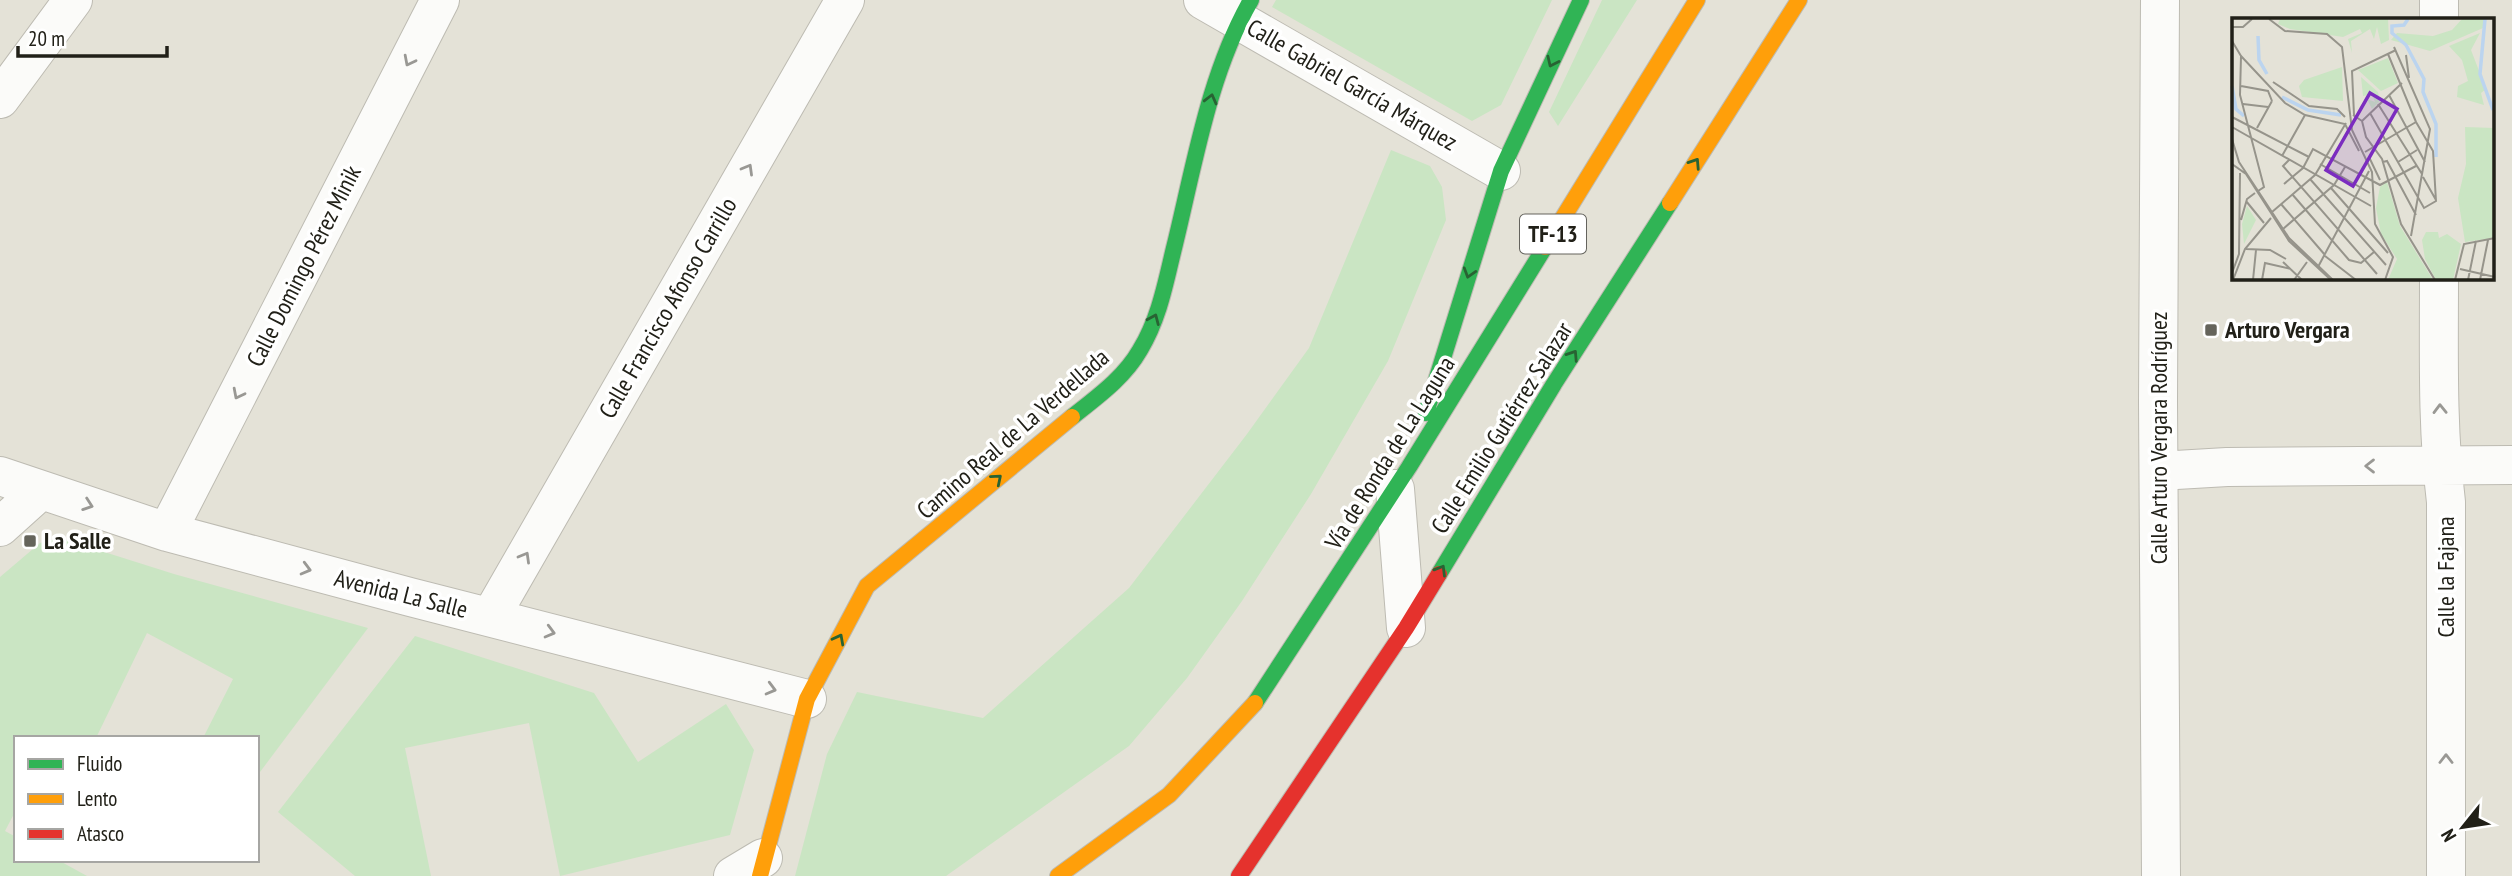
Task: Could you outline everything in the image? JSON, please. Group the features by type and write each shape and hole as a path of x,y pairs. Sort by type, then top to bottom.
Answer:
{"street":[{"path":"0,99 73,0"},
{"name":"Calle Domingo Pérez Minik","path":"167,532 440,0"},
{"name":"Calle Francisco Afonso Carrillo","path":"491,616 845,0"},
{"name":"Calle Gabriel García Márquez","path":"1203,0 1245,10 1501,171"},
{"path":"1406,628 1402,478 1501,171 1581,0"},
{"name":"Vía de Ronda de La Laguna","path":"1058,876 1169,795 1256,702 1402,478 1697,0"},
{"name":"Calle Emilio Gutiérrez Salazar","path":"1239,876 1406,628 1554,384 1799,0"},
{"name":"Calle Arturo Vergara Rodríguez","path":"2160,0 2161,876"},
{"path":"2439,0 2439,18"},
{"name":"Camino Real de La Verdellada","path":"752,870 807,699 867,586 1117,380 1140,351 1158,314 1214,87 1245,10"},
{"name":"Calle la Fajana","path":"2439,280 2441,466 2446,502 2446,876"},
{"path":"2159,471 2227,467 2512,465"},
{"name":"Avenida La Salle","path":"0,476 167,532 807,699"},
{"path":"0,527 41,489"}],"green space":[{"path":"1276,0 1552,0 1501,105 1472,121 1272,7"},
{"path":"1602,0 1637,0 1558,126 1549,112"},
{"path":"1391,150 1430,166 1442,187 1446,220 1388,361 1311,494 1242,601 1187,678 1129,746 946,876 795,876 827,754 857,692 983,718 1129,588 1309,348"},
{"path":"60,538 174,574 368,628 259,773 259,736 204,736 233,679 147,633 97,736 14,736 14,814 5,831 14,836 14,862 62,862 87,876 0,876 0,577 40,543"},
{"path":"415,636 594,693 638,762 726,704 754,750 730,835 560,876 529,723 405,748 431,876 355,876 278,812"}],"traffic: fast":[{"path":"1072,417 1109,386 1134,360 1153,325 1214,88 1236,28 1251,0"},
{"path":"1426,413 1501,171 1581,0"},
{"path":"1439,574 1554,384 1670,203"},
{"path":"1255,703 1409,467 1545,247"}],"traffic: slow":[{"path":"1545,247 1697,0"},
{"path":"1670,203 1799,0"},
{"path":"760,876 807,699 867,586 1072,417"},
{"path":"1058,876 1169,795 1255,703"}],"traffic: jam":[{"path":"1239,876 1406,628 1439,574"}],"place":[{"name":"Arturo Vergara","path":"2211,330"},
{"name":"La Salle","path":"30,541"}]}
